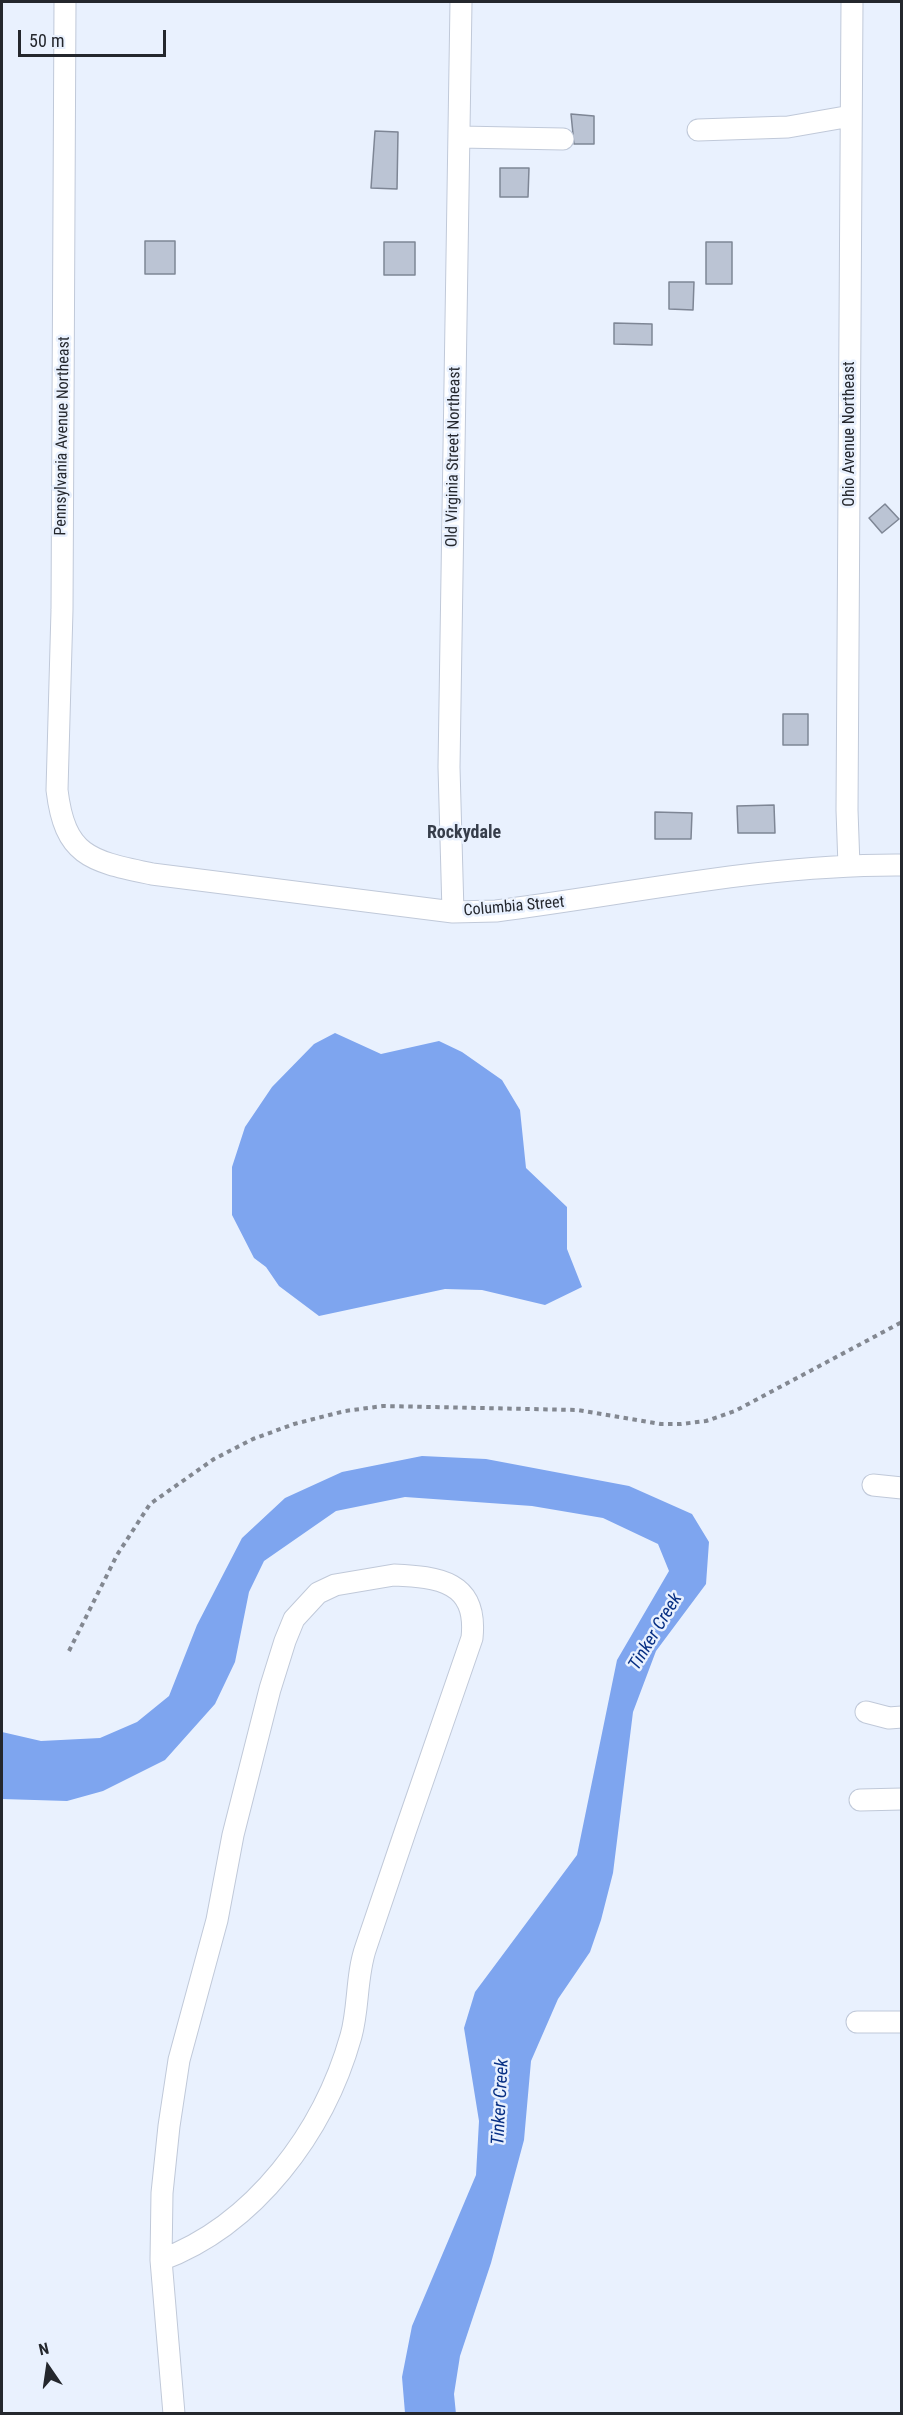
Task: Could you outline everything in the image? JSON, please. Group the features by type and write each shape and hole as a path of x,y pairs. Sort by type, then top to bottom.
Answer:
{"street":[{"name":"Pennsylvania Avenue Northeast","path":"65,2 62,610 57,790 60,816 66,833 75,845 93,857"},
{"name":"Old Virginia Street Northeast","path":"453,912 449,767 461,2"},
{"name":"Ohio Avenue Northeast","path":"849,866 847,798 852,2"},
{"path":"698,130 788,127 851,116"},
{"path":"460,137 563,139"},
{"name":"Columbia Street","path":"93,857 116,867 152,874 453,912 496,912 674,885 849,866 902,865"},
{"path":"873,1485 902,1488"},
{"path":"161,2260 187,2250 214,2235 238,2216 281,2169 309,2132 343,2064 352,2033 364,1953 472,1638 474,1623 470,1608 463,1595 441,1579 394,1575 335,1585 318,1593 294,1619 270,1689 233,1835 217,1920 179,2060 168,2126 162,2193 161,2260 174,2414"},
{"path":"866,1712 889,1718 902,1717"},
{"path":"860,1800 902,1799"},
{"path":"856,2022 887,2024 902,2022"}],"path":[{"path":"69,1651 117,1555 150,1504 214,1459 253,1439 294,1424 345,1411 383,1406 578,1410 661,1424 706,1421 735,1411 902,1322"}],"water":[{"path":"335,1033 381,1054 439,1041 462,1052 502,1080 520,1110 526,1168 567,1207 567,1249 582,1287 545,1305 482,1290 445,1289 319,1316 279,1286 266,1267 254,1258 232,1215 232,1167 245,1127 272,1087 314,1044"},
{"name":"Tinker Creek","path":"422,1456 486,1459 629,1486 692,1514 709,1542 706,1584 656,1651 633,1712 613,1873 601,1920 590,1952 558,1999 531,2061 524,2140 491,2263 460,2356 454,2394 456,2414 405,2413 402,2377 412,2326 476,2175 479,2121 464,2028 475,1992 577,1855 617,1660 669,1571 658,1544 603,1518 532,1506 405,1497 336,1511 264,1561 249,1592 235,1662 215,1704 165,1760 103,1791 67,1801 2,1799 2,1732 41,1741 100,1738 137,1722 169,1696 197,1625 242,1538 285,1498 342,1472"}],"building":[{"path":"571,114 594,116 594,144 574,144"},
{"path":"375,131 398,132 397,189 371,188"},
{"path":"500,168 529,168 528,197 500,197"},
{"path":"145,241 175,241 175,274 145,274"},
{"path":"384,242 415,242 415,275 384,275"},
{"path":"706,242 732,242 732,284 706,284"},
{"path":"669,282 694,282 693,310 669,309"},
{"path":"614,323 652,324 652,345 614,344"},
{"path":"885,504 899,519 882,533 869,518"},
{"path":"783,714 808,714 808,745 783,745"},
{"path":"774,805 775,833 738,833 737,806"},
{"path":"655,812 692,813 691,839 655,839"}],"district":[{"name":"Rockydale","path":"464,833"}]}
